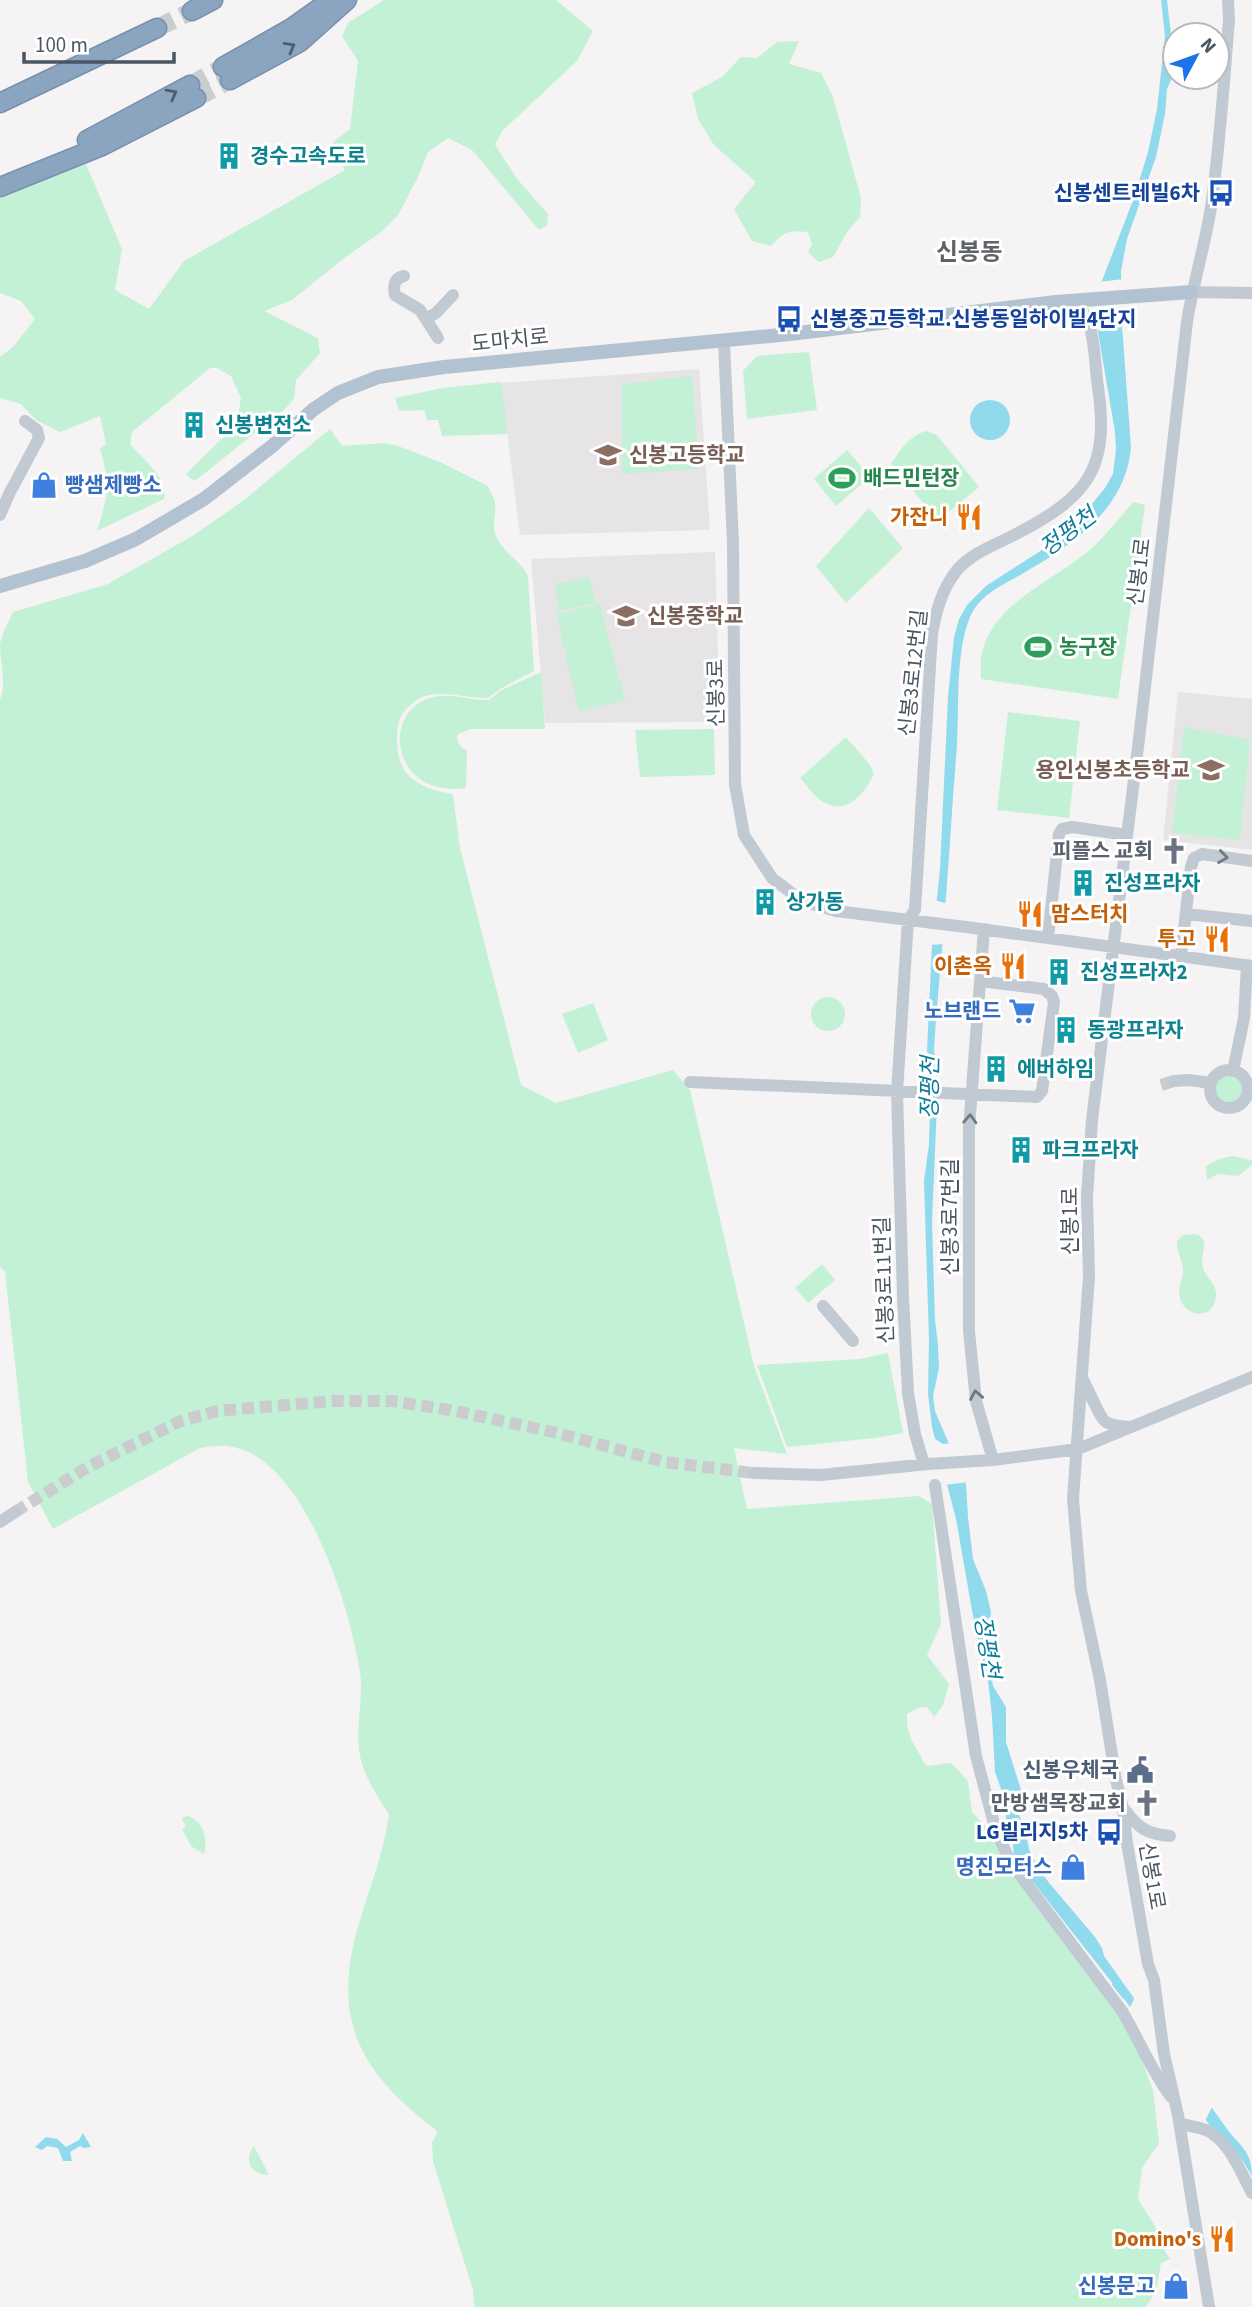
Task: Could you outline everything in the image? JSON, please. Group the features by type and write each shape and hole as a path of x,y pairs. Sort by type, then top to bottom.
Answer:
{"highway":[{"path":"190,4 213,0"},
{"path":"331,0 227,74 300,42 347,0"},
{"path":"0,92 155,23 0,103"},
{"path":"2,186 102,146 193,91"}],"main road":[{"name":"도마치로","path":"0,586 85,561 136,539 204,499 271,447 314,409 338,393 369,380 402,372 444,367 724,341 1079,300 1191,292"}],"street":[{"name":"신봉1로","path":"1209,2307 1177,2114 1164,2054 1154,1980 1139,1913 1100,1680 1081,1591 1073,1499 1089,1276 1087,1198 1092,1120 1191,292 1202,258 1214,181 1225,76 1228,0"},
{"path":"404,275 396,280 396,295 420,310 438,338"},
{"path":"1191,292 1252,293"},
{"path":"427,318 436,313 453,295"},
{"name":"신봉3로12번길","path":"914,921 932,634 940,599 957,571 980,550 1046,517 1087,483 1102,436 1102,412 1089,325 1079,300"},
{"name":"신봉3로","path":"724,341 733,544 735,784 744,835 760,864 772,878 802,901 836,911 984,929"},
{"path":"0,515 39,438 37,430 25,421"},
{"path":"1048,938 1059,834 1062,829 1072,827 1127,835"},
{"path":"1181,956 1194,858 1202,854 1252,861"},
{"path":"1186,914 1252,921"},
{"name":"신봉3로11번길","path":"914,921 904,1092 906,1374 915,1434 927,1464"},
{"path":"984,929 1249,966 1244,1018 1233,1071"},
{"name":"신봉3로7번길","path":"984,929 965,1093 969,1129 970,1344 976,1401 993,1460"},
{"path":"690,1082 1037,1097 1042,1091 1054,1002 1052,996 1044,989 980,981"},
{"path":"1233,1071 1244,1078 1247,1084 1246,1096 1238,1106 1231,1108 1219,1105 1212,1097 1211,1083 1221,1072 1233,1071"},
{"path":"1174,1081 1211,1083"},
{"path":"823,1306 853,1341"},
{"path":"753,1473 821,1475 993,1460 1078,1449 1252,1377"},
{"path":"1083,1379 1100,1416 1106,1422 1133,1427"},
{"path":"935,1485 976,1756 996,1830 1011,1863 1122,2011 1177,2114 1217,2137 1231,2155 1252,2193"},
{"path":"0,1522 15,1512"},
{"path":"1123,1808 1137,1826 1149,1833 1170,1836"}],"shaded area":[{"name":"신봉고등학교","path":"699,369 710,530 520,535 501,383"},
{"name":"신봉중학교","path":"715,552 720,722 545,723 531,559"},
{"name":"용인신봉초등학교","path":"1178,692 1252,699 1252,850 1163,840"}],"green space":[{"path":"384,0 556,0 593,31 577,61 502,131 495,145 518,180 548,214 547,225 539,230 472,150 448,138 428,152 398,215 380,233 292,300 264,311 318,338 320,353 296,380 294,398 286,408 200,477 191,479 186,474 237,424 241,398 231,376 217,368 210,368 132,432 130,444 158,476 162,483 164,499 97,531 107,490 100,449 106,444 100,416 60,432 36,420 21,404 0,398 0,357 14,346 35,319 21,301 0,293 0,198 86,164 122,249 115,290 149,309 184,261 345,170 332,143 350,129 358,61 342,36 348,23"},
{"path":"799,41 789,64 821,73 833,97 861,198 860,217 847,232 833,257 819,262 808,252 812,244 808,232 787,233 771,246 752,241 734,209 756,182 714,145 698,119 692,93 722,77 741,57 757,58 777,42"},
{"path":"809,352 817,410 747,419 743,371 757,356"},
{"path":"692,376 699,469 622,474 622,384"},
{"path":"501,382 508,434 442,436 438,420 427,420 424,410 399,411 395,398 442,388"},
{"path":"330,429 342,446 384,443 398,446 440,462 488,486 495,502 496,536 528,576 534,671 488,698 435,694 418,699 400,718 398,753 405,771 415,781 434,790 453,794 460,848 521,1085 556,1103 673,1070 690,1090 754,1366 787,1454 734,1448 747,1509 919,1496 932,1504 941,1624 927,1655 949,1684 943,1705 934,1717 927,1707 918,1708 907,1714 907,1726 926,1766 951,1763 968,1781 972,1812 992,1833 1125,2024 1143,2063 1153,2090 1159,2143 1142,2168 1138,2199 1158,2231 1160,2244 1170,2259 1161,2263 1156,2291 1146,2307 474,2307 473,2290 433,2161 432,2143 437,2133 388,2087 371,2065 359,2042 351,2017 348,1990 351,1960 358,1927 380,1857 389,1814 368,1779 360,1756 358,1735 361,1683 358,1663 342,1597 317,1534 282,1479 261,1459 232,1447 200,1448 53,1529 28,1482 5,1272 0,1267 1,640 13,612 108,584 194,535 244,500"},
{"path":"926,431 937,435 979,487 938,521 891,464 910,440"},
{"name":"배드민턴장","path":"847,450 870,477 836,506 814,479"},
{"path":"1133,502 1145,505 1118,699 981,679 982,652 988,636 1009,608 1089,551"},
{"path":"869,508 903,548 846,603 816,566"},
{"path":"589,577 596,603 559,611 555,584"},
{"path":"600,604 625,700 579,711 556,614"},
{"path":"541,672 545,729 471,729 458,734 459,744 467,750 466,788 441,788 422,780 408,767 401,751 400,734 405,718 417,705 441,696 489,700 500,691"},
{"path":"1008,712 1080,721 1069,818 997,810"},
{"path":"1184,727 1250,740 1240,840 1172,833"},
{"path":"714,729 715,775 640,777 635,730"},
{"path":"846,737 870,765 874,774 854,801 847,805 832,806 817,797 800,778"},
{"path":"828,997 840,1002 845,1014 840,1026 828,1031 816,1026 811,1014 816,1002"},
{"path":"593,1003 608,1040 578,1053 562,1014"},
{"path":"1229,1071 1241,1077 1247,1089 1241,1101 1229,1107 1217,1101 1211,1089 1217,1077"},
{"path":"1232,1156 1252,1160 1252,1165 1238,1176 1218,1174 1207,1180 1206,1166"},
{"path":"1183,1235 1199,1235 1204,1241 1203,1268 1216,1292 1211,1309 1200,1314 1188,1310 1179,1295 1183,1269 1177,1241"},
{"path":"822,1264 835,1280 808,1303 795,1288"},
{"path":"888,1353 903,1433 787,1447 757,1365 860,1359"},
{"path":"187,1816 201,1826 205,1843 204,1854 191,1846 182,1829 186,1827 182,1818"},
{"path":"254,2146 269,2175 253,2170 249,2156"}],"water":[{"name":"정평천","path":"1161,0 1167,0 1169,21 1163,21"},
{"name":"정평천","path":"1161,72 1161,91 1167,91 1165,114 1156,157 1127,239 1121,271 1131,447 1127,469 1109,506 1080,536 981,601 970,617 962,649 934,1049 938,1081 932,1221 939,1368 933,1396 935,1411 966,1484 973,1559 991,1612 988,1651 993,1686 1006,1707 1006,1742 1021,1790 1018,1812 1029,1849 1038,1868 1095,1937 1104,1956 1227,2129 1245,2150 1252,2176 1243,2161 1216,2135 1121,1994 1014,1858 1013,1843 1006,1828 1006,1803 995,1772 988,1681 975,1627 956,1519 932,1427 928,1394 924,1181 929,1144 931,1072 927,1050 954,637 959,619 967,605 986,586 1073,527 1113,474 1115,432 1098,332 1098,291 1134,198 1157,109"},
{"path":"990,400 998,401 1004,406 1009,412 1009,428 1004,434 998,439 990,440 982,439 976,434 971,428 970,420 971,412 976,406 982,401"},
{"path":"83,2133 91,2147 80,2146 70,2152 72,2161 63,2161 58,2148 47,2146 42,2150 35,2147 46,2137 57,2139 66,2147 79,2140"}],"pier":[{"path":"1124,279 1125,317 1094,320 1094,291 1098,282"},
{"path":"934,900 949,904 946,944 929,945"},
{"path":"927,1073 941,1076 940,1107 927,1108"},
{"path":"932,1437 943,1444 954,1443 969,1482 944,1485"},
{"path":"1136,1995 1214,2103 1204,2123 1128,2011"}],"waterway":[{"name":"정평천","path":"1113,1984 1124,1998"}],"tunnel":[{"path":"157,28 192,11"},
{"path":"190,85 223,67"},
{"path":"196,98 230,80"},
{"path":"1161,1085 1174,1081"},
{"path":"15,1512 88,1467 178,1422 217,1411 333,1401 392,1401 450,1410 553,1432 665,1462 753,1473"}],"place":[{"name":"경수고속도로","path":"229,156"},
{"name":"신봉센트레빌6차","path":"1221,193"},
{"name":"신봉중고등학교.신봉동일하이빌4단지","path":"789,319"},
{"name":"신봉변전소","path":"194,425"},
{"name":"신봉고등학교","path":"608,455"},
{"name":"배드민턴장","path":"842,478"},
{"name":"빵샘제빵소","path":"44,485"},
{"name":"가잔니","path":"969,517"},
{"name":"신봉중학교","path":"626,616"},
{"name":"농구장","path":"1038,647"},
{"name":"용인신봉초등학교","path":"1211,770"},
{"name":"피플스 교회","path":"1174,851"},
{"name":"진성프라자","path":"1083,883"},
{"name":"상가동","path":"765,902"},
{"name":"맘스터치","path":"1030,914"},
{"name":"투고","path":"1217,939"},
{"name":"이촌옥","path":"1013,966"},
{"name":"진성프라자2","path":"1059,972"},
{"name":"노브랜드","path":"1022,1011"},
{"name":"동광프라자","path":"1066,1030"},
{"name":"에버하임","path":"996,1069"},
{"name":"파크프라자","path":"1021,1150"},
{"name":"신봉우체국","path":"1140,1770"},
{"name":"만방샘목장교회","path":"1147,1803"},
{"name":"LG빌리지5차","path":"1109,1832"},
{"name":"명진모터스","path":"1073,1867"},
{"name":"Domino's","path":"1222,2239"},
{"name":"신봉문고","path":"1176,2286"}],"district":[{"name":"신봉동","path":"969,252"}]}
